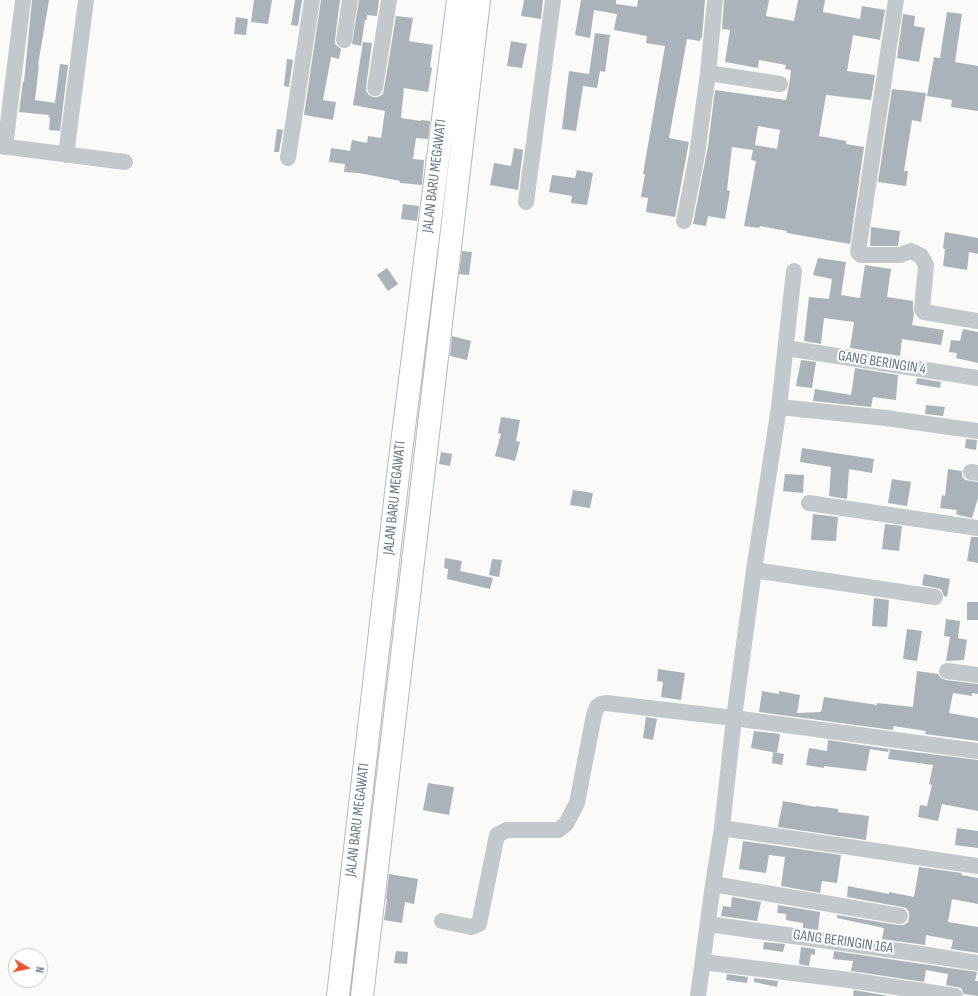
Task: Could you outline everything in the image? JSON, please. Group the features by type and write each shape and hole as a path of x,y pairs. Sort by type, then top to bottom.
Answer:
{"highway":[{"path":"450,0 465,25 491,0"},
{"name":"JALAN BARU MEGAWATI","path":"362,996 423,471 465,25 458,0"},
{"name":"JALAN BARU MEGAWATI","path":"338,996 399,467 465,25 479,0"},
{"path":"399,467 423,471"},
{"path":"394,516 418,518"}],"street":[{"path":"23,0 3,146 125,162"},
{"path":"66,155 86,0"},
{"path":"288,158 312,0"},
{"path":"344,40 350,0"},
{"path":"375,88 389,0"},
{"path":"526,202 553,0"},
{"path":"684,221 697,155 708,73 715,0"},
{"path":"896,0 858,252 861,255 867,256 900,255 911,252 921,256 926,264 922,309 924,312 978,321"},
{"path":"708,73 780,84"},
{"path":"698,996 722,828 734,718 754,570 779,407 794,270"},
{"name":"GANG BERINGIN 4","path":"786,348 978,378"},
{"path":"779,407 886,418 978,431"},
{"path":"809,503 948,522 978,528"},
{"path":"754,570 935,597"},
{"path":"947,671 978,675"},
{"path":"442,921 471,927 479,924 497,834 507,830 558,830 566,824 577,803 594,715 597,707 601,704 606,703 734,718 978,751"},
{"path":"722,828 978,866"},
{"path":"713,884 900,916"},
{"name":"GANG BERINGIN 16A","path":"708,924 914,952 978,963"},
{"path":"703,962 849,980 955,996"}],"building":[{"path":"32,0 49,0 38,65 35,100 55,103 60,64 68,65 60,131 49,130 49,115 19,112 23,81 24,82"},
{"path":"254,0 272,0 268,24 251,22"},
{"path":"295,0 302,0 298,26 291,25"},
{"path":"321,0 340,0 335,44 341,49 339,59 331,57 323,100 336,102 333,120 304,115"},
{"path":"359,0 379,0 377,16 367,15 367,20 365,20 361,46 352,44"},
{"path":"524,0 543,0 541,19 521,16"},
{"path":"581,0 616,0 616,4 637,7 638,0 705,0 702,38 700,41 687,39 669,138 689,142 675,217 646,212 648,198 641,197 645,174 643,174 665,46 646,43 647,36 614,30 617,14 594,10 590,38 575,35"},
{"path":"724,0 769,0 766,16 794,21 798,0 825,0 823,12 860,19 862,6 885,10 880,40 853,35 847,71 875,75 871,100 826,95 819,136 846,141 846,144 864,147 850,244 787,233 787,231 760,226 759,228 744,226 756,161 751,160 753,150 732,147 727,190 730,191 725,219 708,216 706,226 693,224 708,146 715,90 786,100 789,85 791,70 785,69 786,65 759,60 758,68 725,62 730,30 722,29","holes":["758,126 780,130 777,149 755,145"]},
{"path":"947,12 962,14 955,62 978,66 978,111 951,107 952,100 927,96 934,57 940,58"},
{"path":"903,14 915,16 914,26 925,28 919,62 897,58"},
{"path":"396,16 413,18 409,41 433,45 430,67 432,68 428,92 404,88 401,118 430,121 428,139 416,138 413,159 424,160 422,185 400,183 400,181 359,173 344,172 345,164 329,162 331,148 350,151 352,140 367,143 368,136 381,138 385,111 353,105 363,42 372,43 366,91 373,97 378,97 383,94"},
{"path":"236,17 248,19 246,35 234,34"},
{"path":"595,33 610,35 605,72 600,71 597,88 583,86 576,131 562,129 569,71 589,74"},
{"path":"511,41 527,44 522,68 507,66"},
{"path":"287,59 293,60 289,87 284,86"},
{"path":"892,89 926,93 921,122 912,120 904,171 908,171 906,186 878,182"},
{"path":"277,129 283,130 279,152 274,152"},
{"path":"514,148 523,150 518,190 490,185 494,163 511,166"},
{"path":"577,170 593,173 587,205 571,203 572,196 549,192 552,175 575,178"},
{"path":"403,204 419,206 417,221 401,219"},
{"path":"871,227 900,231 898,246 870,246"},
{"path":"945,232 978,238 978,254 969,252 967,270 943,266"},
{"path":"462,251 472,252 469,275 459,274"},
{"path":"818,258 846,262 841,295 860,298 865,265 891,269 887,297 913,301 914,314 912,325 944,330 941,345 902,339 900,356 850,348 854,322 824,318 821,344 804,341 809,297 829,299 832,279 813,275"},
{"path":"387,268 398,284 388,291 377,275"},
{"path":"963,329 978,332 978,363 956,358 957,353 949,352 951,340 960,341"},
{"path":"452,336 471,341 467,360 450,356"},
{"path":"801,360 816,362 812,388 796,386"},
{"path":"855,368 898,375 896,400 873,397 871,407 813,401 815,389 851,395"},
{"path":"917,378 941,382 940,388 916,384"},
{"path":"926,405 945,407 943,416 925,414"},
{"path":"501,417 520,420 516,441 520,442 515,461 495,456 501,434 498,433"},
{"path":"966,439 977,440 976,450 965,448"},
{"path":"802,448 874,459 872,473 849,469 847,499 829,496 831,467 800,462"},
{"path":"441,452 452,454 450,466 439,464"},
{"path":"948,469 962,471 962,476 965,480 978,482 978,498 972,518 956,514 957,510 940,508 942,495 945,496"},
{"path":"785,474 804,475 803,493 783,491"},
{"path":"892,479 911,482 907,506 888,503"},
{"path":"573,490 593,493 590,508 570,505"},
{"path":"813,514 838,517 836,541 811,540"},
{"path":"885,524 902,526 899,551 882,549"},
{"path":"971,537 978,537 978,563 967,561"},
{"path":"445,558 462,561 460,571 493,578 490,589 447,579 448,569 444,568"},
{"path":"492,559 502,560 499,577 489,575"},
{"path":"924,574 950,579 947,597 944,596 941,589 922,585"},
{"path":"874,598 889,600 887,627 872,626"},
{"path":"967,602 978,602 978,620 967,620"},
{"path":"946,619 960,621 958,638 967,640 964,660 946,661 950,637 944,636"},
{"path":"907,629 922,631 917,661 903,659"},
{"path":"658,669 685,673 681,700 661,697 663,682 657,681"},
{"path":"917,671 938,674 941,678 946,680 978,684 978,694 972,693 972,696 953,693 949,713 978,718 978,741 925,734 926,731 893,726 893,730 759,712 762,691 779,694 779,691 800,695 797,713 821,712 824,697 877,705 877,703 913,707"},
{"path":"646,717 657,719 653,740 643,738"},
{"path":"754,731 780,734 777,753 751,748"},
{"path":"828,740 889,749 888,752 870,749 866,771 806,765 809,748 827,751"},
{"path":"890,749 978,760 978,811 942,804 938,821 918,817 920,805 927,806 932,785 929,784 933,765 888,759"},
{"path":"773,752 784,754 782,765 772,763"},
{"path":"428,783 454,787 449,815 423,810"},
{"path":"783,801 838,809 838,812 869,816 866,840 778,827"},
{"path":"957,828 978,831 978,848 955,845"},
{"path":"743,841 841,855 837,883 822,881 820,893 781,886 785,857 769,855 766,873 739,869"},
{"path":"919,867 962,873 961,875 978,878 978,904 952,899 948,922 978,927 978,953 951,949 953,940 926,935 925,945 882,939 884,928 837,918 837,915 904,925 908,922 909,917 909,912 906,908 847,897 848,886 914,897"},
{"path":"389,874 418,879 414,904 405,902 402,923 384,920"},
{"path":"732,897 761,902 757,921 721,916 723,906 731,907"},
{"path":"778,905 820,912 818,930 803,928 803,923 786,920 786,914 777,913"},
{"path":"764,942 785,944 783,952 763,949"},
{"path":"801,947 815,949 815,955 811,954 809,966 799,964"},
{"path":"396,951 408,952 407,964 394,963"},
{"path":"834,951 977,972 975,981 978,981 978,996 964,994 961,988 946,985 948,974 926,970 924,982 851,971 853,961 833,959"},
{"path":"727,974 748,977 747,983 726,980"},
{"path":"754,978 778,981 777,987 754,982"},
{"path":"854,990 889,996 853,996"}]}
